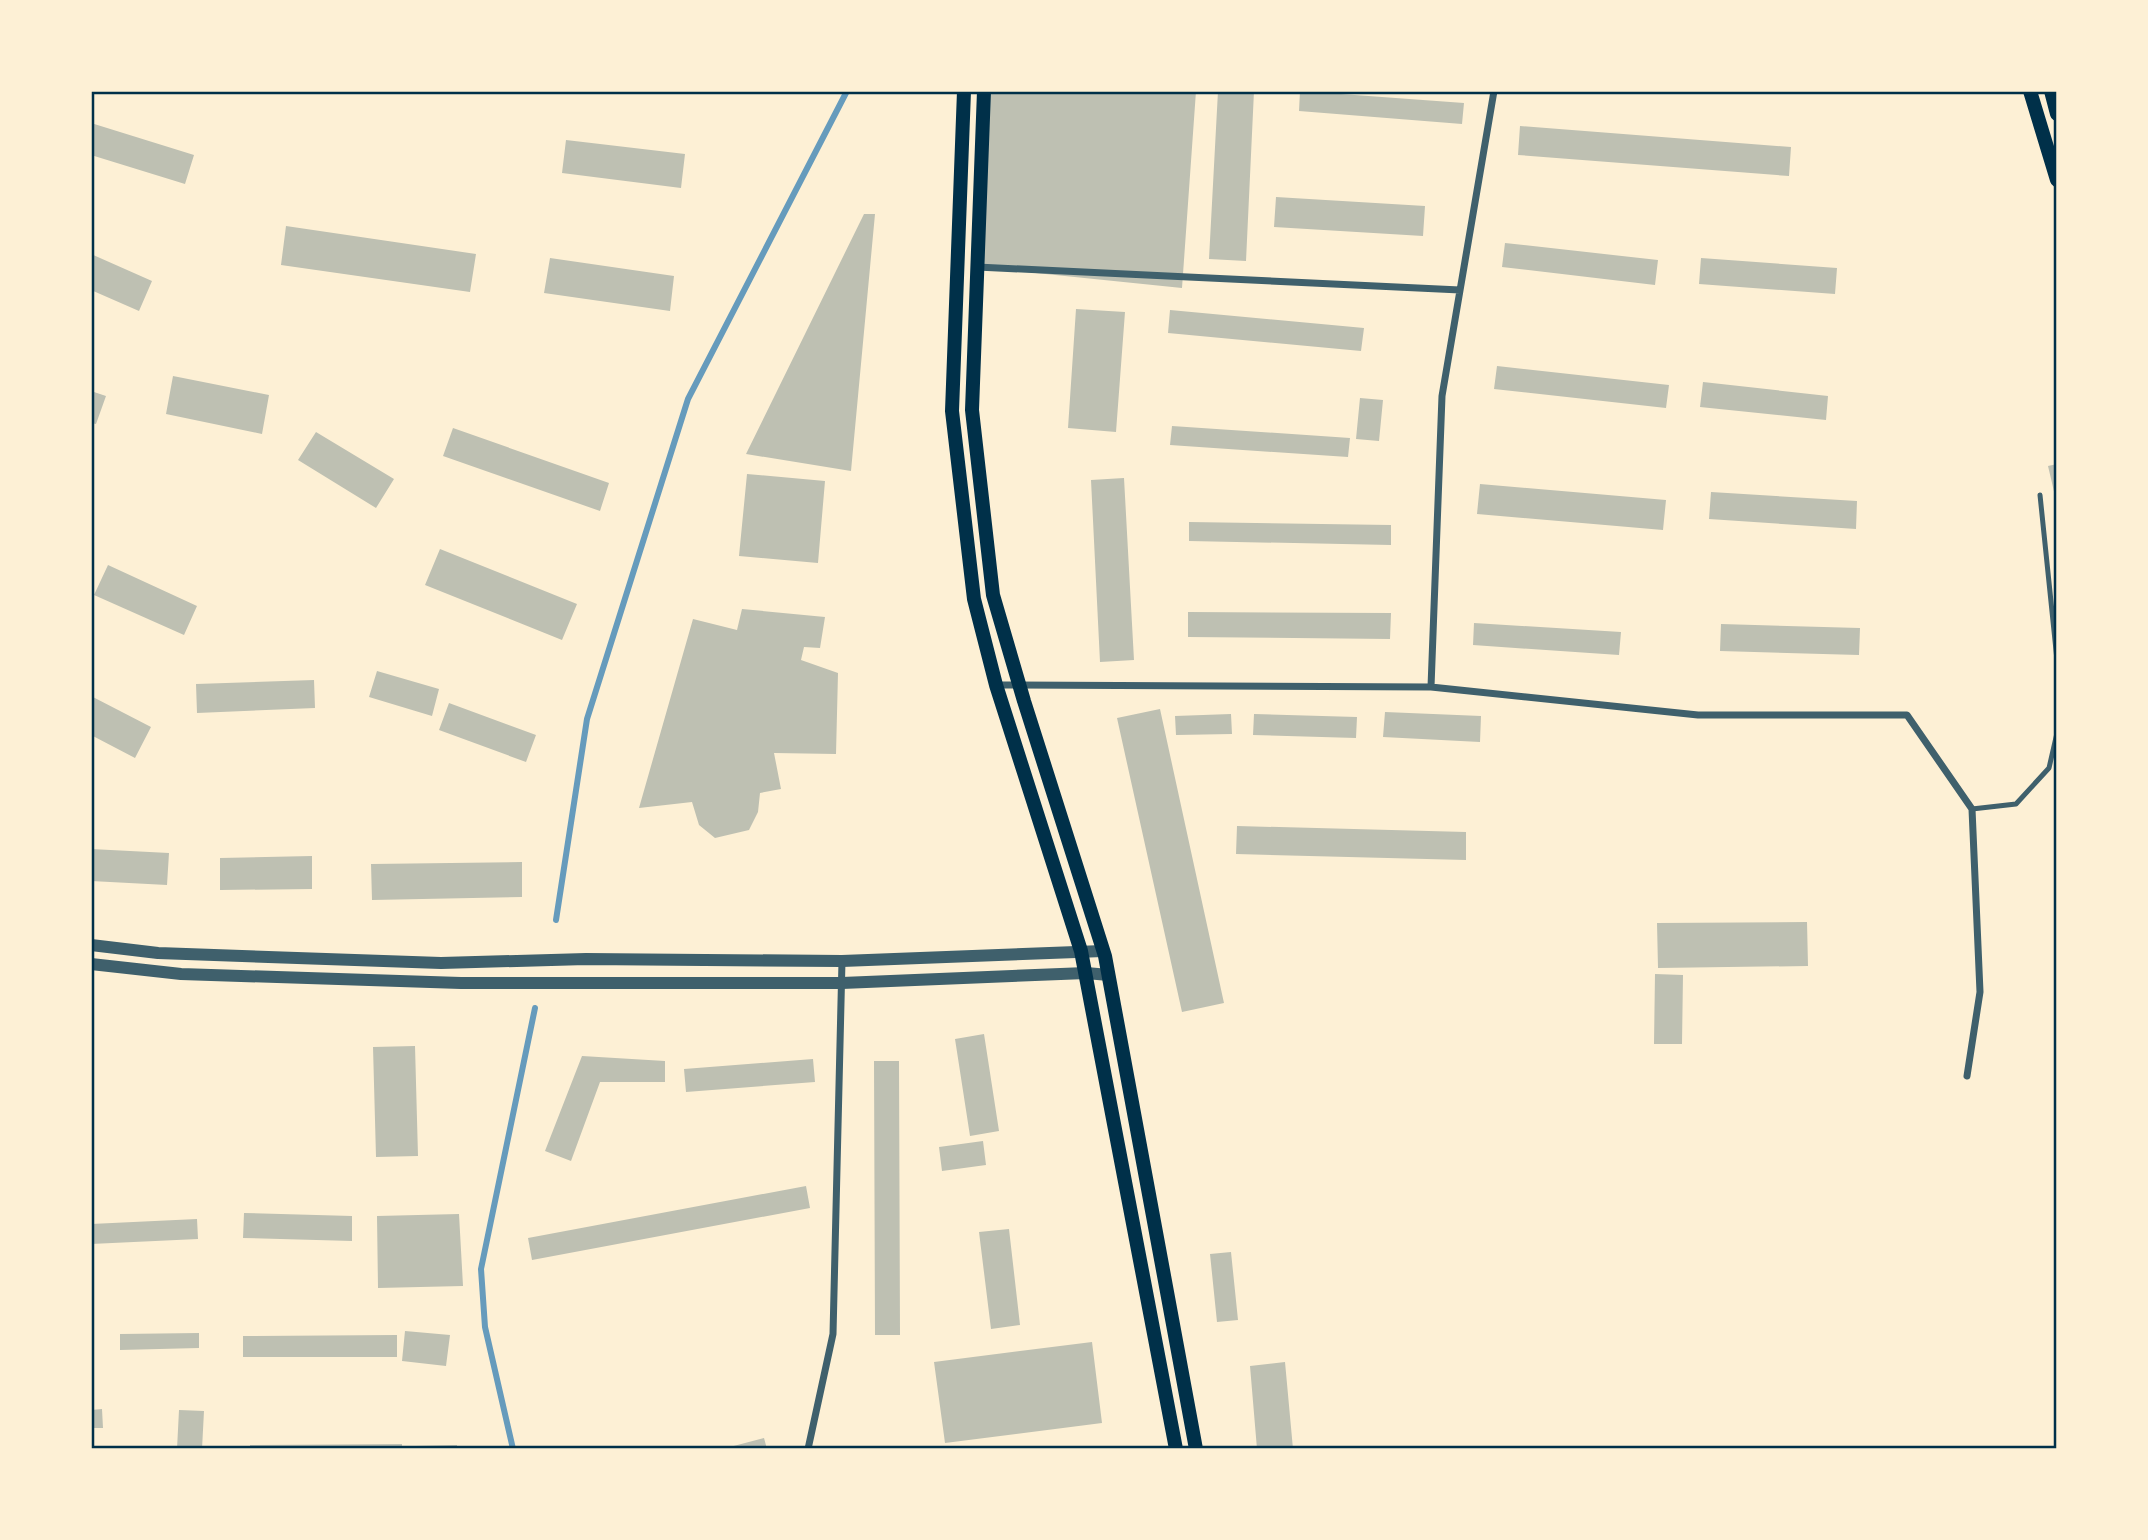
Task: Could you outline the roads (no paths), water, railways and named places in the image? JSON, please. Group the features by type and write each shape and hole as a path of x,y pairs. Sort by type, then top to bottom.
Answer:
{"main road":[{"path":"964,91 952,411 974,599 996,685 1082,951 1176,1449"},
{"path":"984,91 972,410 993,595 1109,975 1196,1449"},
{"path":"2030,91 2057,180"},
{"path":"2051,91 2057,114"}],"street":[{"path":"1431,687 1442,396 1494,91"},
{"path":"977,267 1460,290"},
{"path":"996,685 1431,687 1698,715 1907,715 1972,809 1980,992 1967,1076"},
{"path":"91,946 158,953 441,963 542,960 842,961 1103,950"},
{"path":"808,1449 834,1334 842,961"},
{"path":"91,964 181,974 509,983 842,983 1086,973 1109,975"}],"lane":[{"path":"2040,495 2057,660"},
{"path":"1972,809 2016,804 2049,768 2057,733"}],"waterway":[{"path":"556,920 587,719 688,399 847,91"},
{"path":"513,1449 485,1327 481,1269 535,1008"}]}
